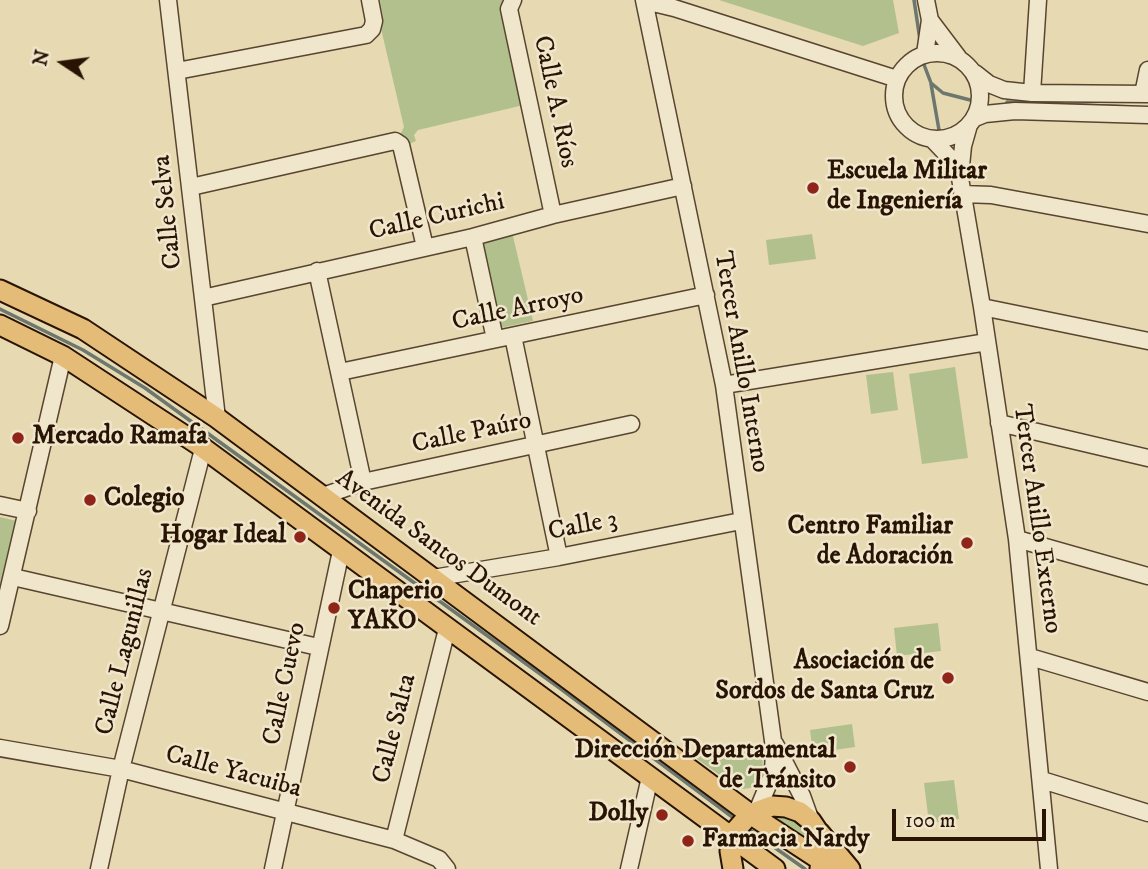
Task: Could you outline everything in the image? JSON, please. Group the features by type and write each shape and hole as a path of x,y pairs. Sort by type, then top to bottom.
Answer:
{"main road":[{"name":"Avenida Santos Dumont","path":"0,290 83,329 217,418 323,496 341,551 678,799 744,822 775,869"},
{"name":"Avenida Santos Dumont","path":"0,325 63,356 203,449 433,578 744,822 824,867"},
{"path":"678,799 732,869"},
{"path":"732,869 730,851 744,822 772,806 800,812 850,869"},
{"path":"813,825 823,846 824,867"}],"street":[{"name":"Calle Selva","path":"168,0 217,418"},
{"path":"177,71 366,35 372,29 374,21 370,0"},
{"name":"Calle A. Ríos","path":"513,0 509,9 553,215"},
{"path":"925,54 930,20 926,0"},
{"path":"1032,93 1038,0"},
{"path":"644,1 674,8 897,79"},
{"name":"Tercer Anillo Interno","path":"644,1 724,385 774,748 773,773 744,822"},
{"path":"930,20 958,57 989,84 1004,90 1032,93 1146,94 1148,70"},
{"path":"958,57 947,53 925,54 908,64 897,79 894,106 908,130 920,137 933,140 946,138 985,114 1015,111 1148,115"},
{"path":"972,122 981,95 975,73"},
{"name":"Tercer Anillo Externo","path":"961,186 963,146 972,122"},
{"name":"Tercer Anillo Externo","path":"933,140 953,161 961,186 982,307 1017,539 1049,869"},
{"path":"191,187 394,141 401,145 425,247"},
{"name":"Calle Curichi","path":"203,298 683,186"},
{"path":"961,186 991,195 1148,224"},
{"path":"473,237 495,339"},
{"path":"317,271 362,482"},
{"name":"Calle Arroyo","path":"340,372 706,295"},
{"path":"982,307 1148,341"},
{"path":"513,336 559,557"},
{"path":"724,385 987,342"},
{"path":"0,626 63,356"},
{"path":"999,423 1148,458"},
{"name":"Calle Paúro","path":"323,496 362,482 632,424"},
{"name":"Calle Lagunillas","path":"99,869 121,769 203,449"},
{"path":"0,505 28,511"},
{"name":"Calle 3","path":"433,578 559,557 741,521"},
{"path":"1017,539 1148,576"},
{"name":"Calle Cuevo","path":"273,869 318,647 341,551"},
{"path":"13,577 318,647"},
{"name":"Calle Salta","path":"394,840 447,629"},
{"path":"1030,657 1148,692"},
{"name":"Tercer Anillo Interno","path":"771,736 802,796 813,825"},
{"name":"Calle Yacuiba","path":"0,748 121,769 394,840 439,859 446,868"},
{"path":"629,869 650,777"},
{"path":"1042,780 1148,813"}],"green space":[{"path":"380,0 502,0 528,104 418,130 414,135 416,141 407,145 401,133 404,127 379,20 383,17"},
{"path":"719,0 893,0 899,33 863,46"},
{"path":"512,232 533,321 500,328 480,240"},
{"path":"812,234 816,259 769,265 766,240"},
{"path":"955,367 968,458 922,464 909,374"},
{"path":"893,372 898,410 871,414 866,375"},
{"path":"0,517 21,522 6,586 0,585"},
{"path":"938,623 941,651 897,656 894,628"},
{"path":"852,724 855,747 813,753 810,730"},
{"path":"751,744 762,747 763,775 755,787 744,789 738,788 697,759 695,753 747,748"},
{"path":"954,780 959,819 929,823 924,783"},
{"path":"764,812 797,819 804,828 810,846"}],"waterway":[{"path":"914,0 920,40"},
{"path":"923,62 931,83 943,93 974,101"},
{"path":"931,84 939,130"},
{"path":"1007,102 1132,107"},
{"path":"0,309 83,350 145,388 561,689 735,819"},
{"path":"747,828 805,869"}],"place":[{"name":"Escuela Militar de Ingeniería","path":"813,188"},
{"name":"Mercado Ramafa","path":"18,438"},
{"name":"Colegio","path":"90,500"},
{"name":"Hogar Ideal","path":"300,537"},
{"name":"Centro Familiar de Adoración","path":"967,543"},
{"name":"Chaperio YAKO","path":"334,608"},
{"name":"Asociación de Sordos de Santa Cruz","path":"948,678"},
{"name":"Dirección Departamental de Tránsito","path":"850,767"},
{"name":"Dolly","path":"662,815"},
{"name":"Farmacia Nardy","path":"688,841"}]}
